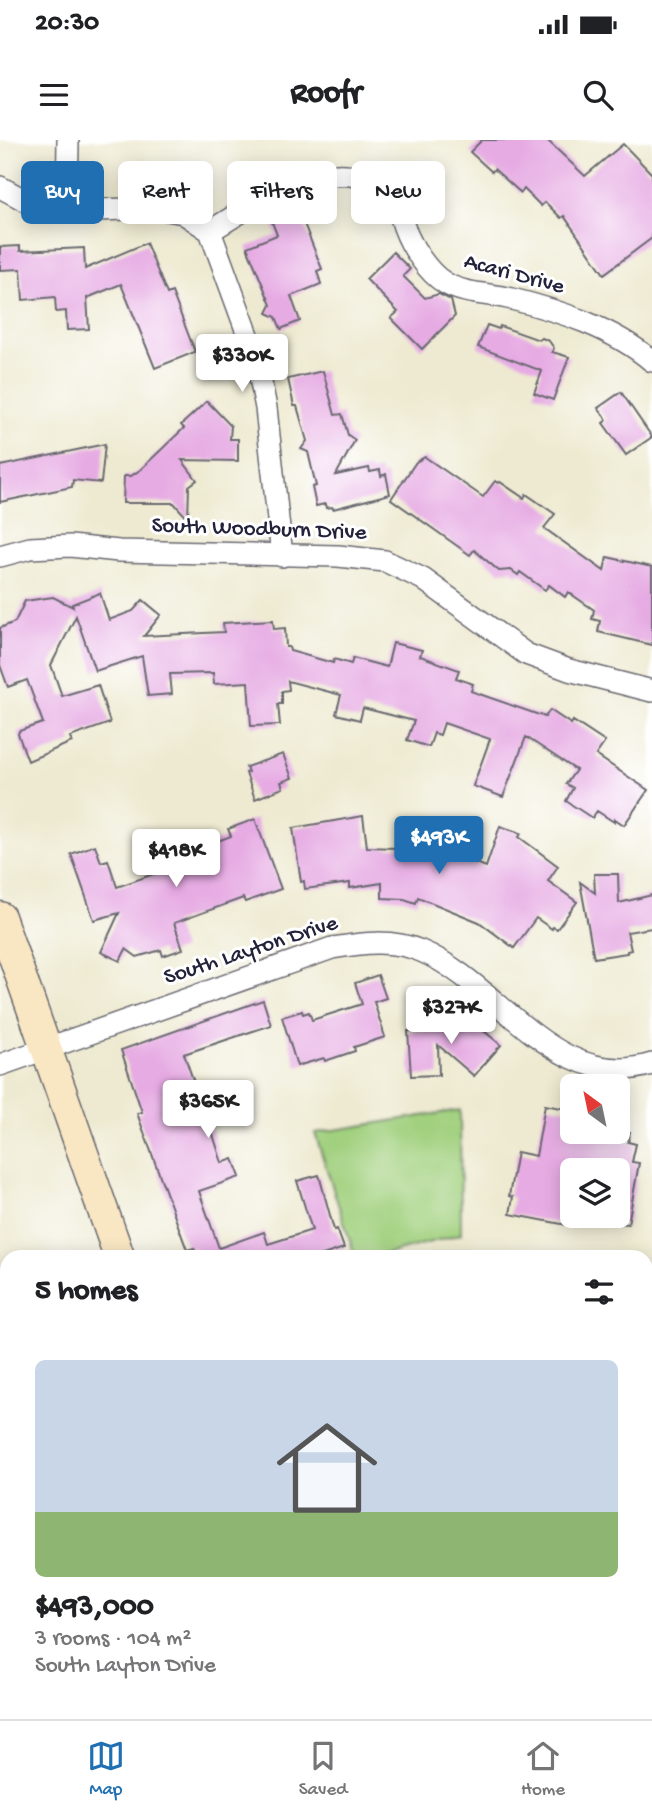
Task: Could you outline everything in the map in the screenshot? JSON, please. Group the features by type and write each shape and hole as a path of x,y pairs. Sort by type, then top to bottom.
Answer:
{"main road":[{"path":"0,917 117,1250"}],"street":[{"path":"68,140 68,161"},
{"name":"Acari Drive","path":"210,231 288,186 317,177 348,175 375,181 395,201 406,231 424,262 444,282 473,294 509,298 583,321 633,345 652,361"},
{"path":"0,187 21,198"},
{"path":"104,210 158,208 183,213 210,231 256,358 266,408 282,556"},
{"name":"South Woodburn Drive","path":"0,556 30,548 70,547 119,551 338,556 385,561 423,579 526,654 569,670 652,691"},
{"name":"South Layton Drive","path":"0,1065 332,948 374,943 393,943 421,950 448,965 535,1036 565,1055 599,1067 640,1068 652,1064"}],"green space":[{"path":"460,1110 461,1234 401,1250 353,1250 315,1133"}],"building":[{"path":"482,140 547,140 585,176 623,144 652,174 652,238 604,274 564,216 561,218 545,202 541,206 524,189 521,193 470,152"},
{"path":"273,224 304,224 322,269 317,271 321,284 291,296 300,321 281,329 276,317 267,313 271,305 247,247 277,235"},
{"path":"146,243 167,294 172,292 195,352 155,368 121,284 87,298 89,329 67,330 66,311 56,312 55,297 23,300 21,269 0,270 0,247 20,246 20,251 84,248 85,269"},
{"path":"393,252 410,269 403,276 425,298 439,294 451,300 455,316 422,349 391,318 398,312 366,279"},
{"path":"487,325 499,329 500,326 539,340 542,338 549,341 554,348 552,352 569,357 553,400 534,393 542,371 478,347"},
{"path":"323,371 335,415 342,414 348,435 355,440 336,475 369,468 370,472 380,470 381,476 386,474 390,494 333,509 326,508 325,504 316,506 312,487 316,486 308,452 301,449 307,441 297,406 294,406 288,379"},
{"path":"621,392 652,437 626,455 603,423 607,420 598,408"},
{"path":"207,401 231,426 230,439 238,439 238,461 182,460 197,480 189,486 188,519 174,503 123,503 124,476 131,476 140,470 184,428 181,425"},
{"path":"105,444 101,483 73,480 72,487 0,502 0,466"},
{"path":"425,457 483,497 495,481 524,498 526,494 555,514 544,528 604,571 607,557 652,567 652,645 598,632 600,621 592,619 594,610 568,592 565,597 549,585 545,590 520,572 518,575 511,570 499,571 474,550 470,555 391,499 416,462"},
{"path":"100,593 109,620 133,611 143,600 161,615 144,636 224,632 223,623 273,620 274,629 285,628 286,647 289,647 290,651 333,663 334,659 351,664 353,658 387,667 393,643 422,650 420,656 459,670 456,678 473,684 471,691 545,717 550,710 571,724 573,721 605,742 596,755 648,790 624,825 597,811 592,818 566,801 573,788 566,784 576,770 526,737 503,797 473,786 490,739 444,723 440,735 434,733 429,747 407,740 414,721 363,708 360,720 336,714 341,695 288,681 289,690 282,691 282,704 278,704 280,725 251,726 248,682 214,684 213,673 170,674 172,694 148,696 142,656 95,671 76,616 51,665 62,696 98,685 110,723 70,737 72,742 28,761 19,731 43,723 27,680 8,687 0,665 0,628 15,622 25,601 53,597 73,607 72,604"},
{"path":"283,754 292,778 281,782 283,788 255,799 246,767"},
{"path":"363,816 367,847 396,848 421,837 452,849 450,853 486,867 500,826 521,833 519,837 558,866 548,881 577,902 557,929 552,929 536,918 514,948 479,922 418,897 416,903 404,899 382,898 382,883 350,888 350,883 305,889 304,881 301,882 293,828"},
{"path":"255,819 281,889 245,902 243,898 174,923 183,949 163,956 161,950 137,957 126,949 120,961 101,952 119,913 94,920 71,854 95,845 101,862 108,860 117,887 171,868 162,843 181,836 187,853 231,836 228,829"},
{"path":"594,874 618,874 619,903 652,895 652,928 627,932 631,950 627,953 594,958 580,882 595,893"},
{"path":"378,975 386,998 374,1002 385,1037 354,1047 355,1051 325,1061 324,1058 297,1066 282,1017 302,1011 303,1014 309,1012 312,1020 362,1004 355,983"},
{"path":"263,1000 271,1025 184,1054 197,1091 199,1090 222,1163 233,1159 240,1177 199,1191 219,1248 264,1232 268,1244 312,1230 297,1181 319,1175 334,1230 337,1229 344,1248 187,1250 137,1113 142,1112 121,1050"},
{"path":"456,1008 501,1045 474,1076 438,1045 439,1075 411,1076 408,1031 437,1031"},
{"path":"545,1105 560,1108 560,1144 636,1144 632,1162 639,1163 630,1213 630,1158 560,1158 560,1224 510,1214 513,1197 509,1196 517,1152 536,1156"}]}
